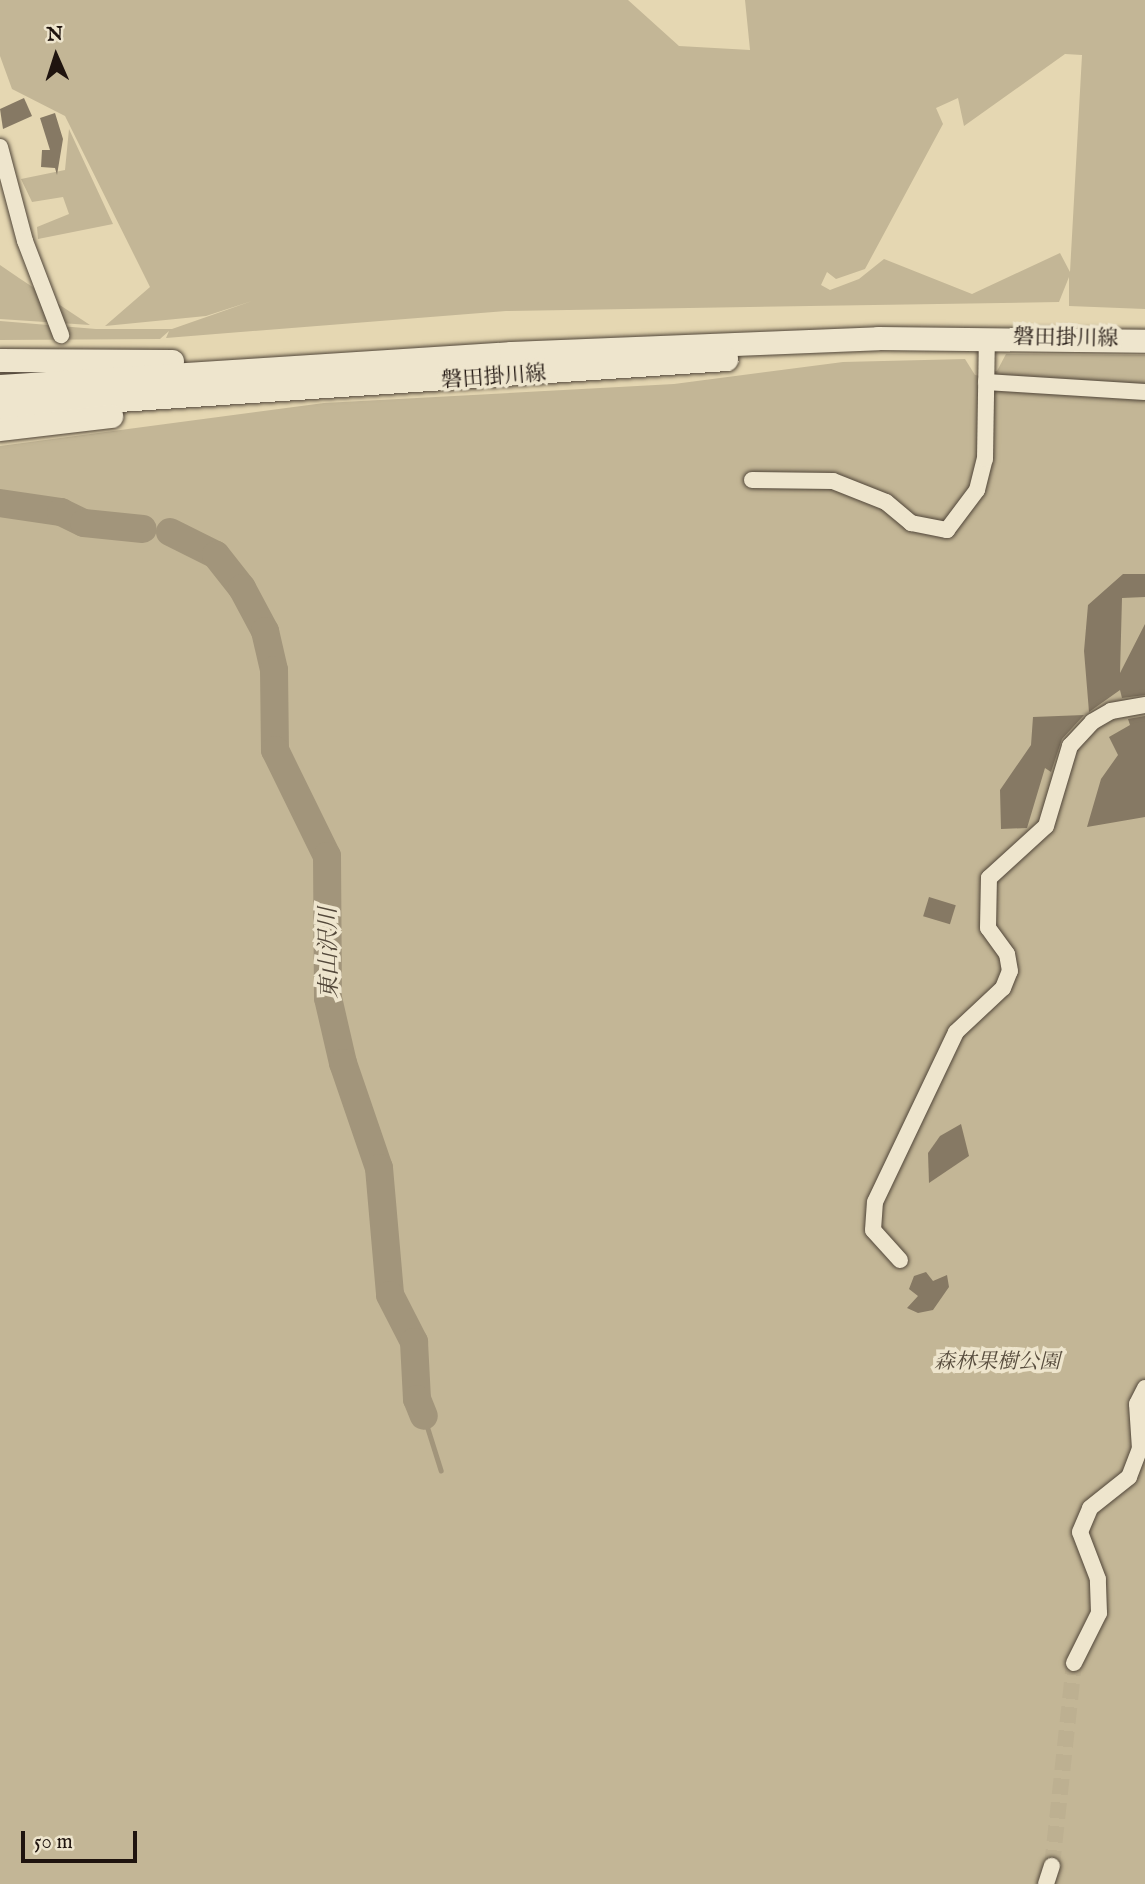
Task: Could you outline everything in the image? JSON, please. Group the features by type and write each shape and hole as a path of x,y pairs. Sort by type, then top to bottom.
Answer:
{"main road":[{"name":"磐田掛川線","path":"0,386 510,353 987,337 1145,341"},
{"name":"磐田掛川線","path":"0,408 318,389 987,337"},
{"path":"0,360 176,361 418,349 510,353"},
{"path":"0,429 318,389"}],"street":[{"path":"0,147 25,241 61,335"},
{"path":"752,481 833,481 886,502 911,523 947,530 977,490 985,459 987,337"},
{"path":"986,382 1145,392"},
{"path":"900,1259 873,1230 875,1202 956,1032 1003,988 1010,971 1007,954 988,928 989,878 1045,826 1070,746 1092,722 1111,711 1145,705"},
{"path":"1074,1663 1099,1613 1098,1579 1080,1532 1090,1508 1129,1477 1140,1449 1137,1404 1145,1388"},
{"path":"1046,1884 1052,1866"}],"green space":[{"path":"0,0 628,0 679,46 750,50 745,0 1145,0 1145,309 1069,306 1069,277 1059,302 506,311 166,338 169,331 160,339 0,340 0,321 96,329 172,329 252,301 206,316 105,326 150,287 65,116 12,89 0,56","holes":["1065,54 1082,55 1070,272 1060,253 972,294 884,259 859,279 830,290 821,285 827,272 836,279 865,269 943,124 936,108 958,98 964,126"]},
{"path":"69,129 113,224 38,239 37,227 69,214 63,197 32,202 21,179 65,170"},
{"path":"0,265 19,278 90,325 0,319"},
{"name":"森林果樹公園","path":"1006,354 1145,355 1145,1884 0,1884 0,446 324,403 674,384 843,362 965,359 975,375 986,377 986,372 997,371"}],"building":[{"path":"24,98 32,116 3,129 0,109"},
{"path":"55,113 63,139 57,175 55,168 41,167 42,150 50,150 40,118"},
{"path":"1123,574 1145,574 1145,597 1122,598 1120,673 1145,624 1145,695 1122,698 1120,690 1089,712 1084,651 1088,605"},
{"path":"1084,715 1062,739 1051,772 1045,768 1027,828 1001,829 1000,790 1031,745 1033,717"},
{"path":"1145,716 1145,817 1087,827 1101,779 1118,755 1109,737 1130,725 1128,719"},
{"path":"929,897 956,905 950,924 923,916"},
{"path":"961,1124 969,1156 929,1183 928,1153 940,1136"},
{"path":"926,1272 933,1281 947,1275 949,1287 933,1310 918,1313 907,1308 918,1296 909,1289 914,1276"}],"waterway":[{"name":"東山沢川","path":"0,503 61,512 84,523 143,529"},
{"name":"東山沢川","path":"170,532 216,555 242,588 265,631 274,670 275,750 327,856 328,998 343,1063 379,1168 390,1295 414,1342 417,1399 424,1416"},
{"path":"424,1416 441,1470"}],"tunnel":[{"path":"1052,1866 1074,1663"}]}
